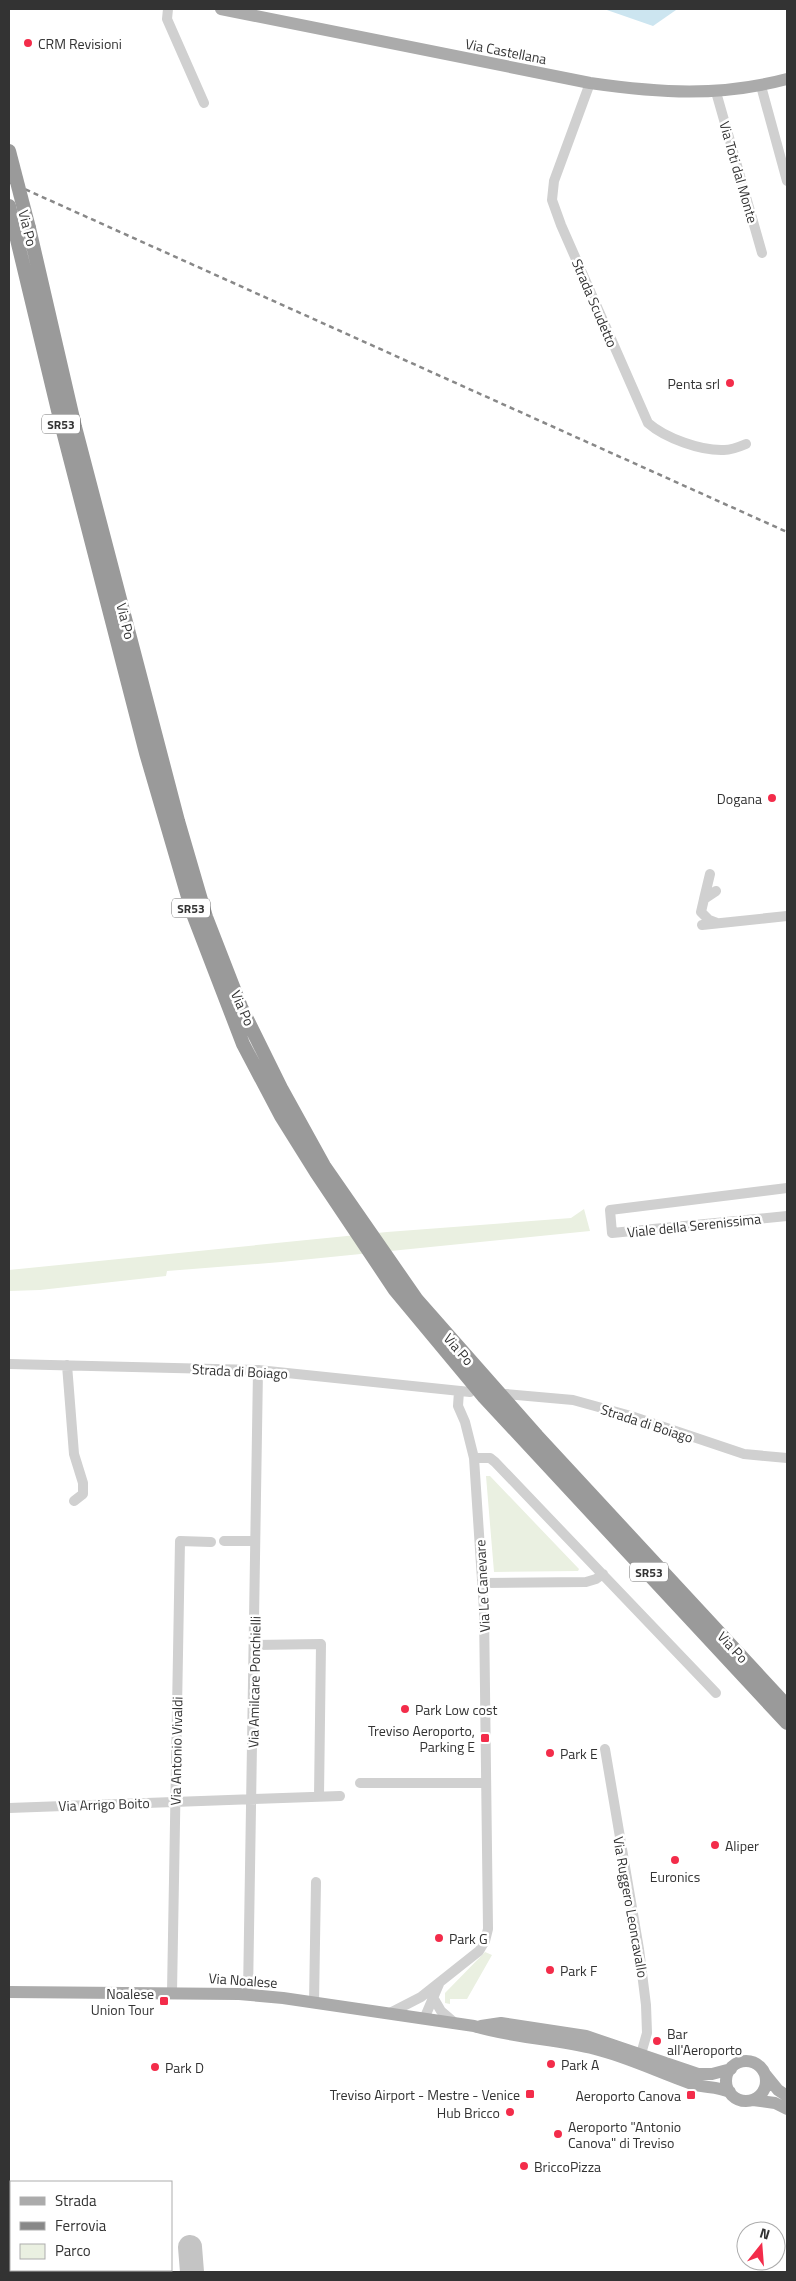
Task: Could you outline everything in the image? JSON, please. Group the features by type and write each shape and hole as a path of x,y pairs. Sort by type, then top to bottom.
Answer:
{"highway":[{"name":"Via Po","path":"9,151 75,426 178,821 206,917 237,998 282,1090 324,1166 417,1300 537,1436 787,1706"},
{"name":"Via Po","path":"9,206 62,427 146,753 192,914 243,1044 282,1116 316,1172 395,1290 484,1397 787,1723"}],"main road":[{"name":"Via Castellana","path":"220,9 590,83 656,92 716,92 760,86 787,79"},
{"name":"Via Noalese","path":"9,1992 248,1994 456,2024 474,2026 501,2023 564,2032 608,2042 694,2085 716,2087 730,2092"},
{"name":"Via Noalese","path":"640,2059 698,2074 712,2074 731,2069"},
{"path":"787,2096 778,2090 757,2065 748,2062 738,2063 731,2069 727,2080 730,2092 742,2100 775,2103 787,2109"},
{"path":"753,2100 763,2092 766,2080 765,2074"}],"street":[{"path":"168,9 167,19 204,103"},
{"name":"Strada Scudetto","path":"590,83 554,182 552,200 561,225 648,423 671,438 709,448 722,450 746,444"},
{"path":"760,86 787,181"},
{"name":"Via Toti dal Monte","path":"716,92 762,253"},
{"path":"710,874 701,912 709,920 717,923"},
{"path":"704,899 716,891"},
{"path":"702,925 787,916"},
{"name":"Viale della Serenissima","path":"787,1188 610,1210 612,1233 787,1216"},
{"name":"Strada di Boiago","path":"9,1364 258,1370 470,1392"},
{"path":"67,1365 74,1454 83,1482 83,1494 74,1501"},
{"name":"Via Amilcare Ponchielli","path":"248,1994 258,1370"},
{"name":"Via Le Canevare","path":"387,2014 430,1996 439,1984 480,1951 488,1929 484,1610 474,1458 465,1422 458,1406 459,1391"},
{"name":"Strada di Boiago","path":"506,1394 572,1400 631,1416 744,1454 787,1458"},
{"path":"474,1458 490,1458 716,1693"},
{"name":"Via Antonio Vivaldi","path":"172,1992 180,1541 211,1542"},
{"path":"224,1541 255,1541"},
{"path":"482,1583 586,1582 596,1579 603,1574"},
{"path":"255,1645 322,1644 319,1796"},
{"name":"Via Ruggero Leoncavallo","path":"605,1749 644,1988 647,2033 640,2059"},
{"path":"360,1783 486,1783"},
{"name":"Via Arrigo Boito","path":"9,1808 340,1796"},
{"path":"314,2003 316,1882"},
{"path":"424,2019 421,2005 430,1996 441,2011 456,2024"}],"green space":[{"path":"584,1209 590,1231 281,1262 167,1271 166,1276 40,1290 9,1291 9,1270 387,1232 571,1218"},
{"path":"486,1476 490,1476 579,1569 578,1571 494,1572"},
{"path":"485,1952 492,1955 467,1999 450,1999 450,2004 445,2003 445,1993"}],"water":[{"path":"604,9 687,9 676,10 653,26"}],"taxiway":[{"path":"190,2247 192,2272"}],"railway":[{"path":"9,182 787,532"}],"place":[{"name":"CRM Revisioni","path":"28,43"},
{"name":"Penta srl","path":"730,383"},
{"name":"Dogana","path":"772,798"},
{"name":"Park Low cost","path":"405,1709"},
{"name":"Treviso Aeroporto, Parking E","path":"485,1738"},
{"name":"Park E","path":"550,1753"},
{"name":"Aliper","path":"715,1845"},
{"name":"Euronics","path":"675,1860"},
{"name":"Park G","path":"439,1938"},
{"name":"Park F","path":"550,1970"},
{"name":"Noalese Union Tour","path":"164,2001"},
{"name":"Bar all'Aeroporto","path":"657,2041"},
{"name":"Park A","path":"551,2064"},
{"name":"Park D","path":"155,2067"},
{"name":"Treviso Airport - Mestre - Venice","path":"530,2094"},
{"name":"Aeroporto Canova","path":"691,2095"},
{"name":"Hub Bricco","path":"510,2112"},
{"name":"Aeroporto \"Antonio Canova\" di Treviso","path":"558,2134"},
{"name":"BriccoPizza","path":"524,2166"}]}
